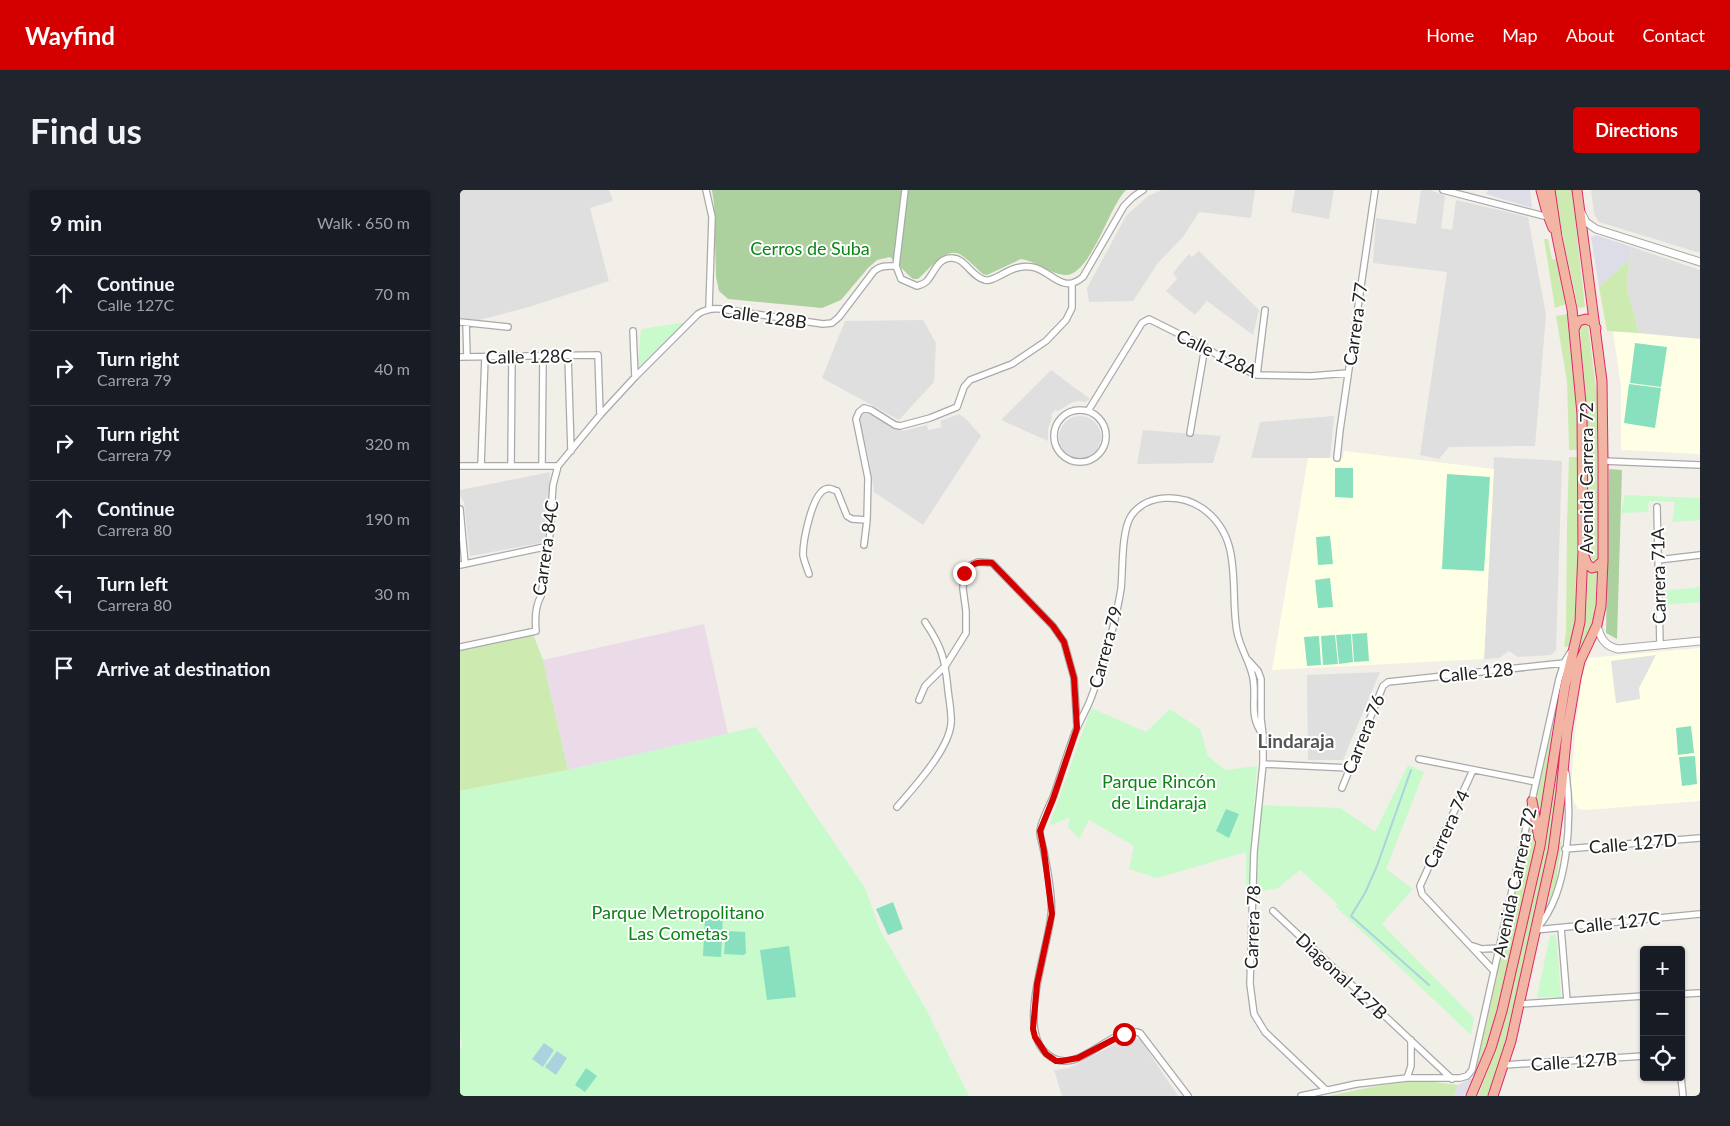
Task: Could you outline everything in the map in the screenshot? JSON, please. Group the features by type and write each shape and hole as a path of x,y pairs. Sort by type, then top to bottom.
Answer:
{"highway":[{"name":"Avenida Carrera 72","path":"1541,190 1548,217 1557,237"},
{"name":"Avenida Carrera 72","path":"1471,1094 1491,1048 1502,1011 1540,846 1566,686 1581,617 1583,551 1582,414 1572,309 1557,237 1550,190"},
{"name":"Avenida Carrera 72","path":"1493,1096 1504,1065 1553,851 1567,731 1578,670 1597,625 1600,610 1603,560 1602,381 1577,190"},
{"path":"1574,331 1576,324 1582,319 1590,320 1596,328"},
{"path":"1583,551 1587,564 1592,568 1596,568 1603,560"},
{"path":"1532,801 1540,846"}],"street":[{"path":"706,190 712,217 709,308"},
{"path":"905,190 896,266 901,279 917,286 926,282 942,261 948,258 959,259 980,278 986,280 995,278 1015,267 1031,266 1051,278 1066,284 1072,284 1083,277 1124,206 1143,190"},
{"name":"Carrera 77","path":"1337,458 1374,190"},
{"path":"1443,190 1548,217"},
{"path":"1580,211 1586,222 1596,229 1700,262"},
{"path":"1584,238 1588,232 1596,229"},
{"name":"Calle 128B","path":"558,466 600,415 635,377 698,314 709,308 823,324 832,323 839,317 874,271 879,267 896,266"},
{"path":"864,545 867,520 868,478 856,419 859,412 864,408 871,410 895,426 900,426 930,418 957,407 964,387 970,380 1012,364 1046,341 1053,334 1066,320 1072,308 1072,284"},
{"path":"1257,375 1265,310"},
{"name":"Calle 128A","path":"1088,411 1142,323 1149,319 1205,347 1228,362 1257,375 1311,376 1348,373"},
{"path":"468,357 463,323 508,326"},
{"path":"633,331 635,377"},
{"path":"1190,433 1205,347"},
{"path":"568,355 571,451"},
{"name":"Calle 128C","path":"460,358 598,355 600,415"},
{"path":"511,466 512,356"},
{"path":"542,466 543,356"},
{"path":"481,465 485,357"},
{"path":"1072,411 1088,411 1096,415 1105,429 1106,438 1104,446 1099,453 1084,461 1068,459 1061,454 1056,446 1054,440 1056,425 1065,414 1072,411"},
{"path":"1603,461 1700,465"},
{"path":"460,466 558,466"},
{"name":"Carrera 84C","path":"460,647 536,631 535,622 538,601 541,596 549,546 553,485 558,466"},
{"path":"809,574 803,556 809,519 819,493 824,489 830,488 837,491 847,516 852,519 867,520"},
{"name":"Carrera 78","path":"1130,518 1140,506 1155,498 1168,498 1182,500 1197,506 1215,519 1227,540 1232,557 1236,630 1253,676 1254,720 1263,735"},
{"name":"Carrera 71A","path":"1657,507 1660,645"},
{"path":"460,509 462,564 549,546"},
{"name":"Carrera 79","path":"1130,518 1124,544 1121,590 1109,642 1094,690 1077,728 1040,831 1052,914 1037,984 1033,1029 1038,1043 1046,1054 1056,1061 1069,1061 1078,1058 1124,1034 1132,1032 1140,1034 1188,1096"},
{"path":"1658,560 1700,555"},
{"path":"918,700 925,686 946,665 966,633 963,589 964,573 971,565 978,562 992,563 1053,626 1064,642 1074,678 1077,728"},
{"path":"897,807 933,764 948,735 951,724 946,665 937,641 924,622"},
{"path":"1597,625 1604,642 1613,648 1700,641"},
{"name":"Avenida Carrera 72","path":"1452,1079 1467,1076 1474,1066 1564,663 1576,645"},
{"name":"Carrera 78","path":"1246,657 1260,674 1263,735 1263,764 1252,888 1250,984 1252,1006 1257,1021 1265,1032 1326,1090"},
{"name":"Calle 128","path":"1388,682 1564,663"},
{"path":"1253,676 1260,674"},
{"name":"Carrera 76","path":"1342,788 1383,686 1388,682"},
{"path":"1419,759 1536,782"},
{"name":"Avenida Carrera 72","path":"1535,930 1546,917 1552,905 1560,878 1565,849 1568,810 1564,762"},
{"path":"1263,764 1349,768"},
{"name":"Carrera 74","path":"1471,945 1422,894 1420,886 1473,770"},
{"name":"Calle 127D","path":"1565,849 1700,838"},
{"name":"Diagonal 127B","path":"1274,911 1452,1079"},
{"name":"Calle 127C","path":"1535,930 1700,914"},
{"path":"1561,928 1568,1001"},
{"path":"1471,945 1482,949 1499,948"},
{"path":"1471,945 1494,971"},
{"path":"1685,994 1700,993"},
{"path":"1518,1004 1640,996"},
{"path":"1407,1078 1411,1066 1411,1040"},
{"name":"Calle 127B","path":"1504,1065 1640,1056"},
{"path":"1301,1096 1356,1084 1407,1078 1452,1079"},
{"path":"1681,1081 1683,1096"}],"shaded area":[{"path":"460,190 609,190 613,201 590,208 609,281 529,307 479,320 460,318"},
{"path":"1162,190 1255,190 1251,218 1199,212 1183,237 1158,263 1133,301 1089,302 1087,288 1126,216 1148,196"},
{"path":"1295,190 1334,190 1329,219 1291,212"},
{"path":"1421,190 1430,190 1445,196 1441,228 1452,230 1456,200 1528,217 1546,315 1535,446 1449,447 1439,459 1420,455 1447,272 1373,263 1376,218 1416,224"},
{"path":"1488,190 1530,190 1532,208 1486,194"},
{"path":"1591,190 1700,190 1700,253 1599,222 1594,214"},
{"path":"1596,235 1632,247 1629,260 1599,287 1591,237"},
{"path":"1632,247 1700,270 1700,339 1639,333 1627,289"},
{"path":"1199,251 1259,310 1253,335 1207,301 1195,315 1166,291 1177,279 1173,273 1189,254 1192,257"},
{"path":"923,320 936,343 934,382 899,420 822,378 845,321"},
{"path":"1613,331 1700,339 1700,454 1621,450 1621,387"},
{"path":"1051,370 1090,399 1085,402 1071,403 1058,411 1055,410 1051,415 1048,441 1001,420"},
{"path":"863,413 868,413 903,431 927,425 928,430 942,427 940,421 959,414 981,436 923,525 874,492 869,459 859,421"},
{"path":"1076,416 1084,416 1095,422 1101,437 1095,452 1084,458 1076,458 1065,452 1059,441 1059,433 1065,422"},
{"path":"1334,416 1330,458 1251,458 1260,422"},
{"path":"1143,430 1221,436 1213,463 1137,464"},
{"path":"1344,451 1494,469 1484,659 1272,670 1308,458 1343,458"},
{"path":"1494,457 1562,461 1556,650 1551,655 1518,657 1509,651 1499,658 1484,659"},
{"path":"550,472 546,542 470,556 464,502 460,496 460,490"},
{"path":"704,624 728,734 568,770 543,660"},
{"path":"1700,648 1700,801 1587,810 1578,809 1574,802 1571,787 1582,678 1588,658"},
{"path":"1656,655 1639,688 1640,699 1616,703 1611,661"},
{"path":"1380,672 1343,760 1308,760 1307,675"},
{"path":"1129,1037 1140,1039 1178,1096 1062,1096 1054,1070 1069,1068"},
{"path":"1472,1078 1474,1080 1464,1096 1454,1096 1458,1085"}],"green space":[{"name":"Cerros de Suba","path":"712,190 1126,190 1113,210 1091,254 1073,273 1058,274 1021,259 987,275 983,274 961,255 950,253 938,260 918,279 913,279 890,257 877,260 841,300 822,308 728,299 719,291 716,277"},
{"path":"1553,190 1572,190 1585,307 1578,308"},
{"path":"1544,239 1548,239 1552,259 1557,259 1566,304 1555,308"},
{"path":"1629,260 1627,289 1639,333 1607,331 1599,287"},
{"path":"1568,314 1577,388 1578,450 1569,450 1567,381 1556,316"},
{"path":"687,322 638,367 641,329"},
{"path":"1585,323 1588,326 1597,395 1598,559 1593,561 1590,555 1586,421 1580,327"},
{"path":"1635,343 1667,347 1661,387 1630,383"},
{"path":"1629,384 1661,388 1655,428 1624,423"},
{"path":"1569,457 1578,457 1578,583 1574,637 1572,645 1566,647 1564,646 1566,632"},
{"path":"1335,468 1353,468 1353,498 1335,497"},
{"path":"1609,469 1622,470 1617,639 1606,633"},
{"path":"1447,474 1490,477 1484,571 1442,569"},
{"path":"1625,495 1700,498 1700,520 1672,522 1675,502 1649,501 1648,512 1621,513"},
{"path":"1330,536 1333,564 1318,565 1316,537"},
{"path":"1587,572 1597,572 1595,608 1591,630 1577,660 1586,614"},
{"path":"1330,578 1333,607 1318,608 1315,580"},
{"path":"1700,587 1700,602 1662,605 1662,591"},
{"path":"532,631 543,660 568,770 460,791 460,647"},
{"path":"1367,633 1369,661 1354,662 1352,634"},
{"path":"1351,634 1353,662 1339,664 1336,635"},
{"path":"1335,635 1338,664 1323,665 1321,636"},
{"path":"1319,636 1321,665 1307,666 1304,637"},
{"name":"Parque Rincón de Lindaraja","path":"1091,708 1146,732 1170,709 1200,729 1208,756 1225,770 1257,766 1254,805 1341,808 1375,832 1408,765 1424,772 1386,869 1413,889 1382,924 1474,1018 1471,1035 1335,906 1338,904 1300,870 1278,888 1246,894 1246,852 1157,878 1129,869 1134,846 1089,820 1079,839 1068,827 1070,817 1049,826"},
{"path":"1554,716 1542,819 1537,818 1534,802"},
{"path":"1691,726 1694,753 1678,755 1676,728"},
{"name":"Parque Metropolitano Las Cometas","path":"756,727 865,888 880,930 927,1011 969,1096 460,1096 460,1048 462,1045 460,1036 460,791 568,770"},
{"path":"1560,753 1557,796 1549,850 1503,1051 1487,1096 1478,1096 1496,1049 1544,846"},
{"path":"1695,756 1697,784 1682,786 1679,757"},
{"path":"1226,809 1239,814 1229,838 1216,831"},
{"path":"1532,817 1537,844 1492,1029 1474,1080 1472,1079 1476,1070"},
{"path":"1562,839 1556,882 1547,909 1559,844"},
{"path":"893,902 903,929 888,935 876,909"},
{"path":"705,915 723,916 721,957 703,956"},
{"path":"726,931 745,932 746,953 744,955 724,954"},
{"path":"1550,935 1556,935 1561,997 1537,997"},
{"path":"789,946 796,997 767,1000 760,950"},
{"path":"586,1068 597,1076 585,1092 575,1085"},
{"path":"1407,1082 1434,1082 1458,1085 1454,1096 1328,1096 1377,1086"}],"water":[{"path":"544,1043 554,1050 543,1067 532,1059"},
{"path":"557,1051 567,1058 556,1075 545,1067"}],"waterway":[{"path":"1411,770 1377,866 1365,893 1351,916 1429,985"}],"district":[{"name":"Lindaraja","path":"1296,740"}],"route":[{"path":"964,573 971,565 978,562 992,563 1053,626 1064,642 1074,678 1077,728 1040,831 1052,914 1037,984 1033,1029 1035,1037 1046,1054 1056,1061 1069,1061 1124,1034"}]}
